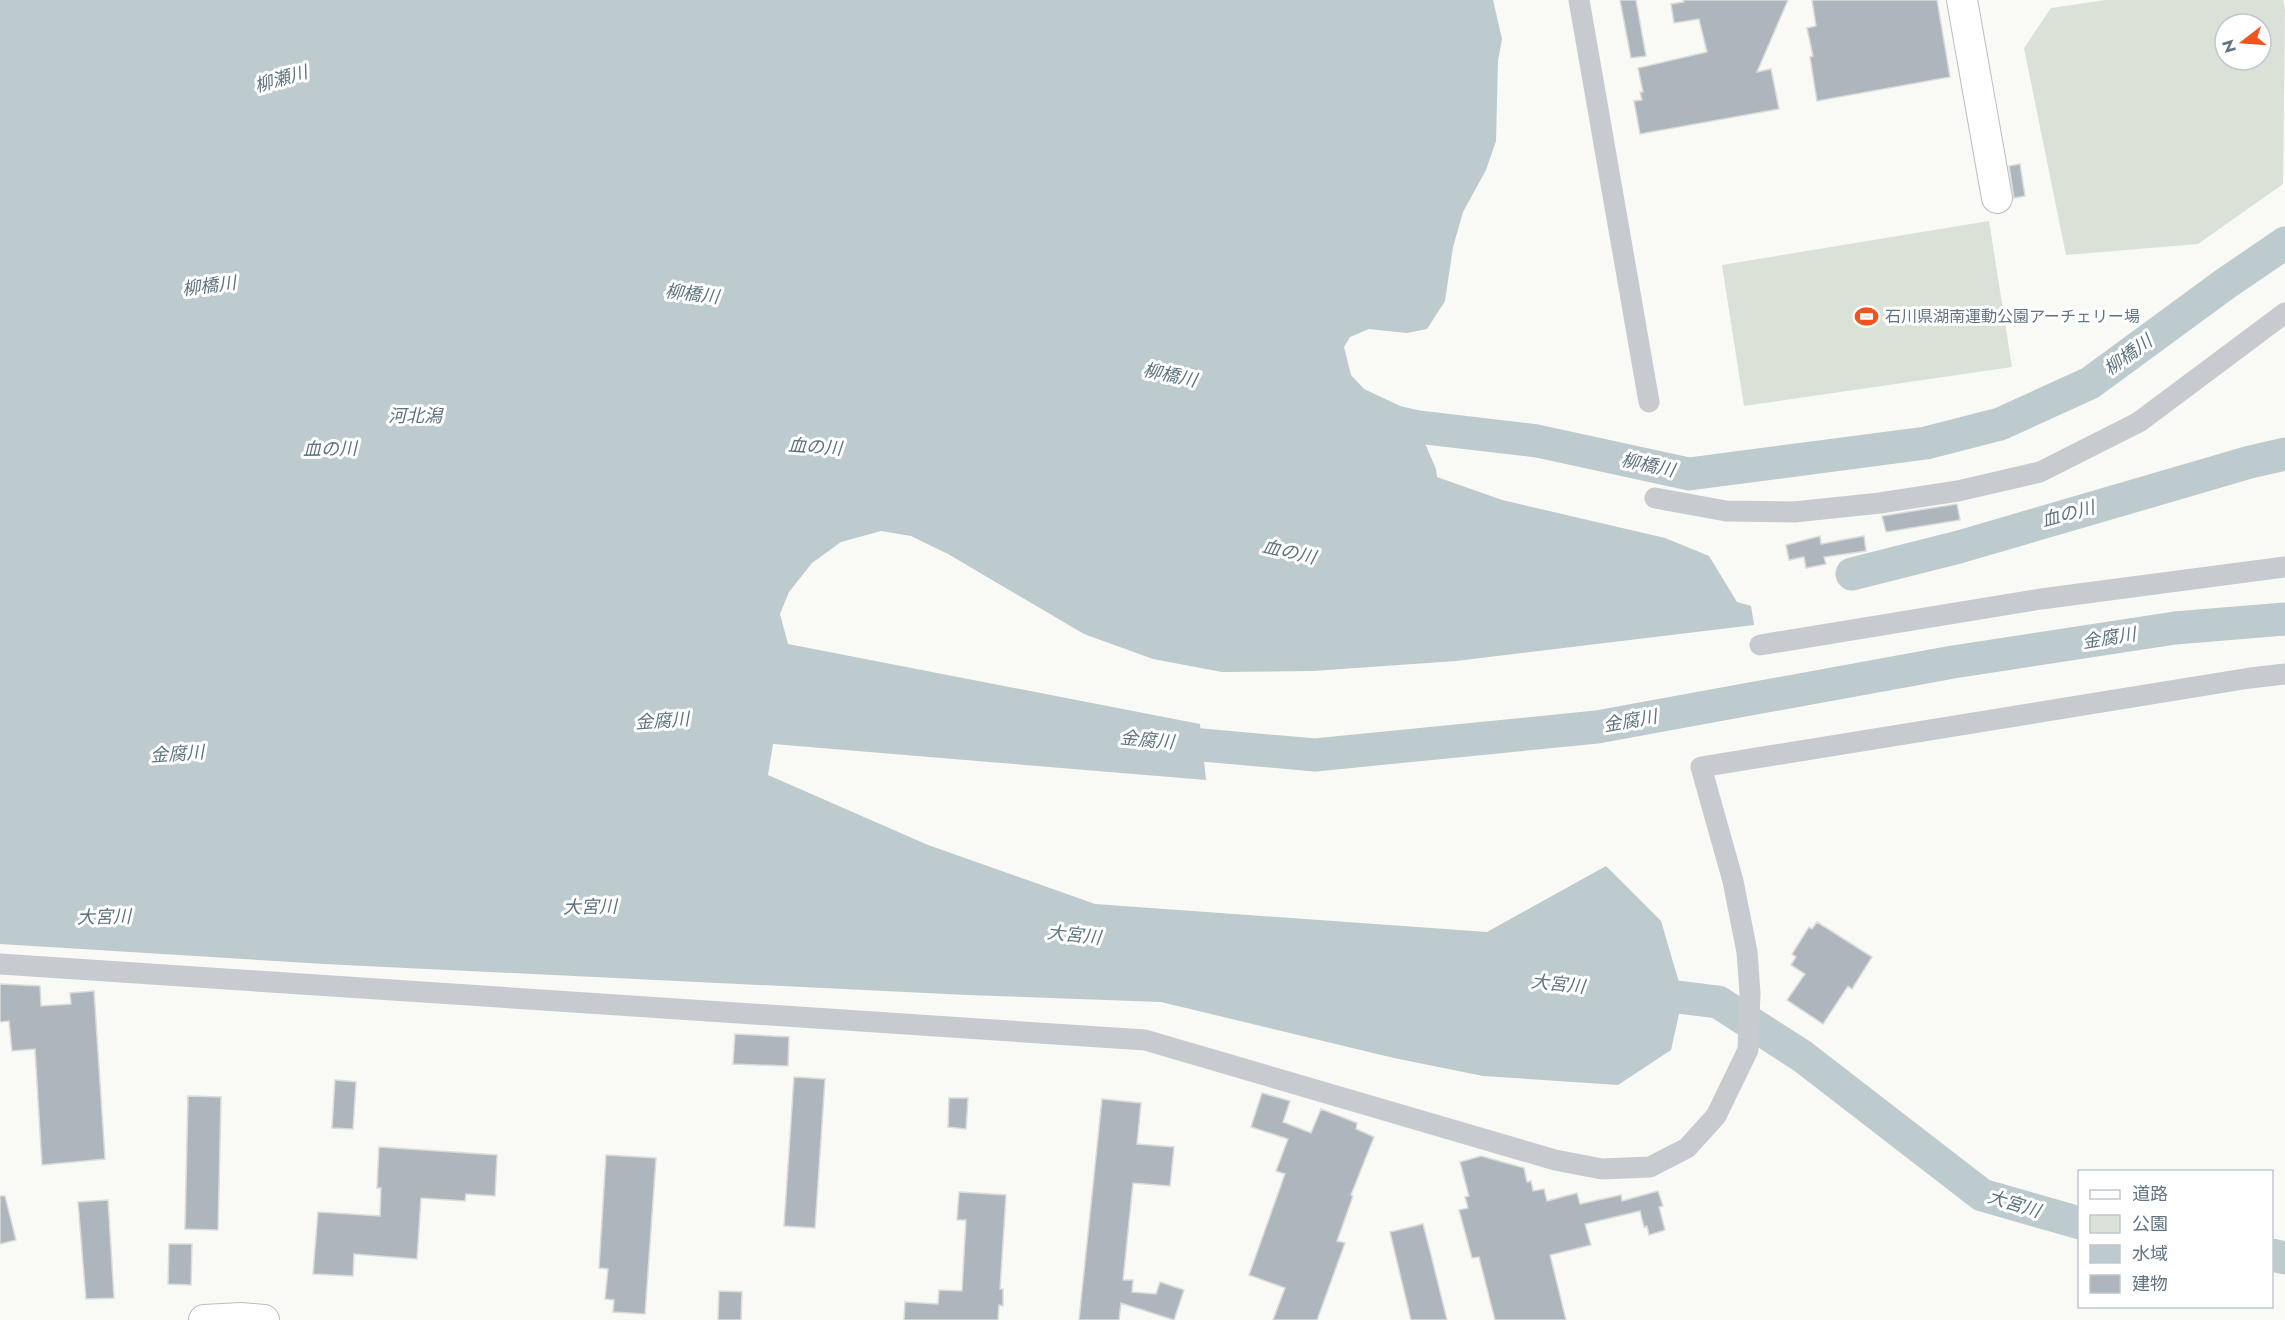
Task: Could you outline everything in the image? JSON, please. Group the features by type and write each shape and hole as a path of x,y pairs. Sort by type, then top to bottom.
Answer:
{"street":[{"path":"1579,0 1649,402"},
{"path":"1962,0 1997,198"},
{"path":"1655,498 1726,511 1794,512 1936,495 2040,472 2139,422 2285,313"},
{"path":"1760,645 2041,599 2285,567"},
{"path":"0,964 1145,1040 1555,1160 1602,1169 1650,1167 1687,1148 1716,1116 1748,1050 1750,993 1747,952 1733,881 1701,767 2285,674"},
{"path":"204,1320 241,1318 264,1320"}],"green space":[{"path":"2106,0 2283,0 2285,10 2283,184 2198,244 2066,255 2024,48 2051,8"},
{"name":"石川県湖南運動公園アーチェリー場","path":"1989,221 2012,367 1744,406 1722,265"}],"water":[{"name":"河北潟","path":"0,0 1493,0 1502,39 1498,61 1496,141 1486,170 1463,212 1453,247 1445,301 1427,329 1407,333 1369,329 1350,337 1344,347 1351,375 1364,389 1411,411 1436,469 1437,477 1502,500 1665,538 1709,556 1737,602 1751,606 1754,625 1456,661 1313,671 1222,672 1153,659 1084,634 948,554 911,536 881,531 841,542 812,563 789,592 780,614 788,644 1200,724 1206,780 773,744 768,775 928,845 1095,904 1487,932 1606,866 1661,921 1683,996 1671,1050 1618,1085 1483,1076 1394,1058 1161,1002 967,995 324,964 0,944"}],"building":[{"path":"1620,0 1636,0 1646,56 1631,58"},
{"path":"1683,0 1788,0 1757,72 1771,69 1779,109 1640,134 1634,101 1642,100 1640,92 1643,92 1638,68 1707,52 1699,19 1674,23 1671,4 1684,2"},
{"path":"1812,0 1937,0 1950,77 1817,101 1810,57 1813,56 1807,28 1816,26"},
{"path":"2020,164 2025,196 2014,198 2009,166"},
{"path":"1957,504 1960,520 1886,532 1882,516"},
{"path":"1820,536 1821,544 1864,536 1866,551 1824,557 1826,564 1806,568 1804,557 1789,560 1786,545"},
{"path":"1817,922 1872,957 1852,989 1848,986 1823,1024 1787,1000 1805,974 1791,965 1796,957 1792,954 1809,927 1812,929"},
{"path":"0,984 40,986 41,1006 71,1004 70,993 94,991 105,1159 42,1165 35,1049 12,1051 9,1021 0,1022"},
{"path":"735,1034 789,1037 788,1066 733,1064"},
{"path":"794,1077 825,1079 815,1228 784,1226"},
{"path":"335,1080 356,1082 353,1129 332,1128"},
{"path":"1262,1093 1290,1101 1283,1122 1311,1133 1321,1109 1357,1123 1356,1129 1374,1137 1351,1195 1353,1196 1337,1241 1345,1243 1317,1320 1273,1320 1285,1288 1249,1275 1285,1174 1276,1171 1288,1139 1251,1127"},
{"path":"188,1096 221,1097 218,1230 185,1229"},
{"path":"949,1098 968,1098 966,1129 948,1127"},
{"path":"1102,1099 1141,1103 1137,1144 1174,1147 1170,1186 1133,1183 1123,1280 1133,1280 1132,1292 1156,1294 1160,1282 1184,1290 1174,1320 1121,1303 1119,1320 1079,1320"},
{"path":"379,1147 497,1155 495,1196 466,1194 465,1201 421,1198 417,1259 354,1254 353,1276 313,1274 318,1212 380,1216 381,1188 377,1188"},
{"path":"606,1155 656,1158 645,1314 613,1312 614,1300 605,1299 608,1269 599,1268"},
{"path":"1481,1156 1524,1168 1527,1182 1531,1181 1533,1191 1544,1189 1547,1201 1577,1193 1580,1204 1621,1195 1622,1201 1658,1191 1663,1206 1659,1207 1665,1230 1649,1235 1647,1226 1644,1227 1640,1211 1585,1224 1591,1245 1550,1255 1566,1320 1495,1320 1479,1257 1472,1258 1459,1210 1468,1208 1465,1197 1469,1196 1460,1162"},
{"path":"959,1192 1006,1195 1000,1289 1003,1289 1003,1306 999,1305 998,1320 904,1320 905,1302 938,1304 939,1290 962,1291 966,1220 957,1220"},
{"path":"0,1196 5,1196 16,1240 0,1244"},
{"path":"108,1200 114,1298 86,1299 78,1202"},
{"path":"1423,1224 1447,1320 1411,1320 1390,1232"},
{"path":"169,1244 192,1244 191,1285 168,1284"},
{"path":"719,1291 742,1292 741,1320 718,1320"}],"waterway":[{"name":"柳橋川","path":"1374,417 1418,427 1537,441 1689,474 1926,443 2000,424 2090,383 2285,243"},
{"name":"血の川","path":"1852,574 1959,547 2250,462 2285,454"},
{"name":"金腐川","path":"1157,741 1315,755 1597,727 1953,662 2175,628 2285,619"},
{"name":"大宮川","path":"1638,992 1718,1002 1802,1056 1982,1195 2078,1222"},
{"name":"大宮川","path":"2273,1255 2285,1258"}],"place":[{"name":"石川県湖南運動公園アーチェリー場","path":"1867,316"}],"water label":[{"name":"柳瀬川","path":"281,79"}]}
